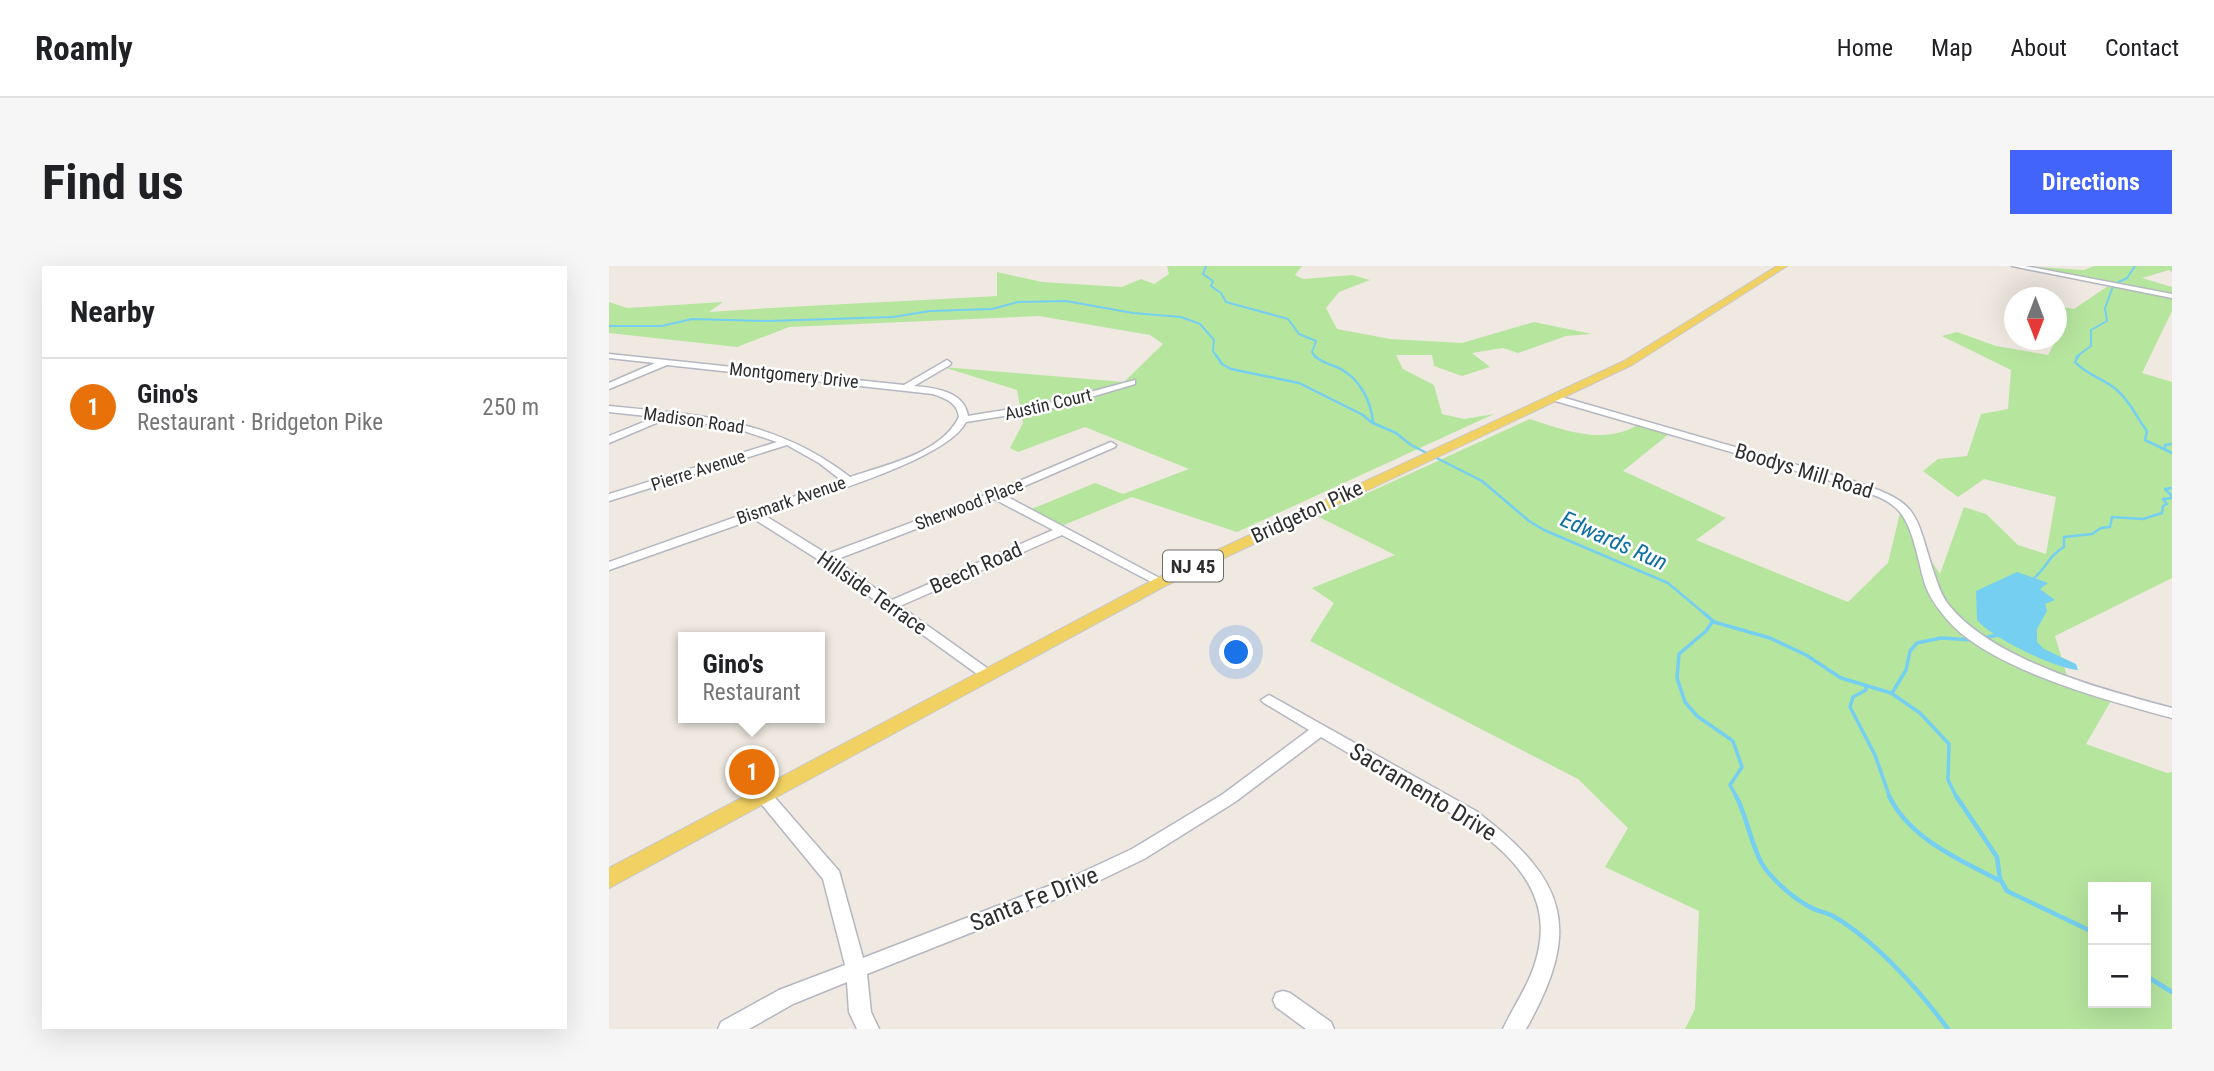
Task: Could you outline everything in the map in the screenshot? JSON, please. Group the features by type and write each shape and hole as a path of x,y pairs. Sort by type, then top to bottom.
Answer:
{"main road":[{"name":"Bridgeton Pike","path":"609,879 1161,582 1627,363 1783,266"}],"street":[{"path":"2015,266 2172,296"},
{"name":"Montgomery Drive","path":"609,356 908,386 935,391 955,400 960,406 962,420"},
{"path":"609,386 666,362"},
{"path":"908,386 947,363"},
{"name":"Austin Court","path":"962,420 1041,408 1132,382"},
{"name":"Boodys Mill Road","path":"1555,398 1887,496 1904,507 1912,519 1940,601 1971,632 2010,655 2071,683 2172,713"},
{"name":"Madison Road","path":"609,409 750,427 787,442 833,467 848,481"},
{"path":"609,440 666,415"},
{"name":"Bismark Avenue","path":"609,566 926,452 956,432 962,420"},
{"name":"Pierre Avenue","path":"609,498 787,442"},
{"name":"Sherwood Place","path":"826,559 995,495 1111,445"},
{"path":"995,495 1161,582"},
{"name":"Hillside Terrace","path":"753,513 826,559 989,676"},
{"name":"Beech Road","path":"890,606 1061,531"},
{"name":"Sacramento Drive","path":"1269,699 1471,816 1511,846 1532,872 1540,886 1547,910 1548,957 1526,1011 1514,1029"},
{"name":"Santa Fe Drive","path":"729,1029 786,997 1079,882 1138,855 1229,798 1319,730"},
{"path":"764,796 832,876 856,969 859,1012 868,1029"},
{"path":"1283,1000 1323,1029"}],"green space":[{"path":"1167,266 1302,266 1295,275 1303,279 1352,275 1370,280 1339,292 1326,308 1337,329 1390,339 1462,343 1534,322 1592,334 1566,336 1518,353 1503,348 1472,353 1490,367 1462,376 1434,366 1432,355 1396,355 1403,369 1434,385 1442,414 1464,419 1494,414 1237,532 1132,497 1059,527 1027,511 1095,483 1123,494 1189,469 1085,427 1018,452 1010,448 1023,423 1017,390 943,367 1124,382 1163,344 1150,335 1039,316 789,327 737,347 609,333 609,302 627,308 723,302 709,312 997,296 997,272 1042,282 1122,287 1141,279 1154,284 1169,274"},
{"path":"2020,266 2084,270 2094,266 2172,266 2172,272 2169,270 2142,278 2172,287 2172,311 2142,373 2172,382 2172,578 2055,636 2068,679 2115,694 2086,744 2167,773 2172,772 2172,1029 1685,1029 1695,1009 1699,911 1605,867 1628,828 1578,779 1310,641 1334,603 1312,588 1395,555 1317,516 1530,419 1584,434 1611,434 1638,425 1669,434 1623,471 1726,518 1696,540 1848,602 1888,563 1900,513 1940,574 1964,507 1986,514 2018,545 2046,554 2056,497 1984,479 1958,497 1923,471 1938,459 1967,456 1981,414 2008,409 2011,370 1942,336 1957,332 2004,347 2004,350 2048,355 2051,350 2067,350 2067,308 2074,309 2111,284"}],"water":[{"path":"2017,572 2048,583 2040,589 2055,600 2045,604 2047,611 2037,629 2037,642 2044,649 2076,664 2078,670 2054,664 2024,651 1977,620 1976,591"}],"waterway":[{"name":"Edwards Run","path":"1206,266 1203,274 1213,281 1211,286 1221,293 1226,302 1288,319 1299,334 1316,341 1312,352 1315,357"},
{"path":"2115,284 2127,278 2135,266"},
{"path":"2076,357 2091,346 2091,330 2107,321 2105,308 2113,286"},
{"path":"609,326 662,326 692,319 768,321 893,317 930,311 992,309 1018,302 1066,301 1133,313 1181,317 1200,324 1214,340 1213,351 1217,357"},
{"path":"1216,355 1222,364 1231,369 1299,383 1363,415 1373,423"},
{"name":"Edwards Run","path":"1314,355 1353,378 1367,398 1373,423"},
{"path":"2079,355 2075,362 2112,386 2126,399 2147,431 2145,440 2172,453"},
{"name":"Edwards Run","path":"1373,423 1482,481 1529,521 1544,530 1668,583 1706,615"},
{"path":"2165,449 2165,445 2172,444"},
{"path":"2172,488 2165,489 2172,496"},
{"path":"2032,580 2064,547 2064,537 2092,534 2101,528 2110,527 2112,517 2143,519 2162,513 2163,506 2167,504 2163,499 2172,498"},
{"name":"Edwards Run","path":"1704,613 1713,621"},
{"name":"Edwards Run","path":"1713,621 1770,638 1806,655 1841,678 1891,693 1920,713 1949,744 1948,780 1956,796"},
{"path":"1713,621 1706,631 1679,654 1677,678 1685,702 1697,716 1733,741 1742,767 1730,785 1736,797"},
{"path":"1983,638 2003,634"},
{"path":"1892,693 1906,670 1910,651 1917,643 1941,638 1972,640"},
{"path":"1866,686 1866,690 1853,697 1850,707 1875,755 1890,797"},
{"name":"Edwards Run","path":"1956,796 1997,857 2000,879 2007,891 2088,930"},
{"path":"1736,797 1757,854 1770,874 1802,902 1849,926 1881,952 1924,998 1948,1029"},
{"path":"1890,797 1898,811 1922,836 1952,856 1998,880"},
{"name":"Edwards Run","path":"2151,979 2172,992"}],"place":[{"name":"Gino's","path":"752,772"}]}
